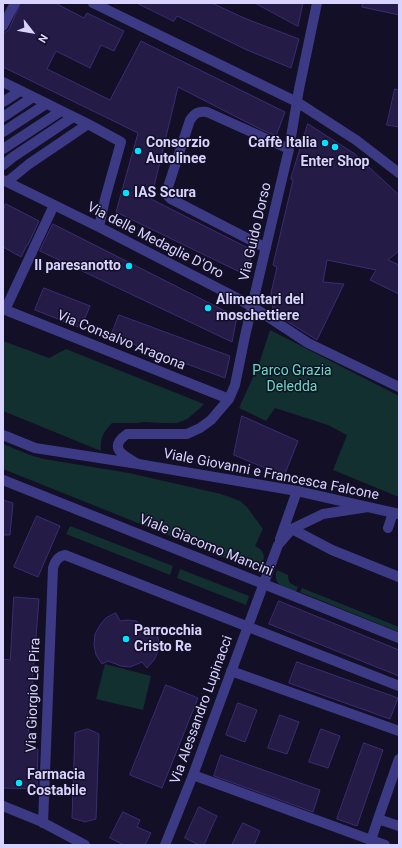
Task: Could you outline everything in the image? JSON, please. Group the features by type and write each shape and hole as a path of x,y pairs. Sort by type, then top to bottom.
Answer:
{"street":[{"path":"3,26 14,3"},
{"path":"93,3 297,102 356,140 399,173"},
{"name":"Via Guido Dorso","path":"138,464 120,452 119,443 121,438 127,434 187,434 200,428 212,420 229,399 235,385 289,150 317,3"},
{"path":"4,84 122,142 105,199 99,227"},
{"path":"3,102 20,91"},
{"path":"3,117 33,97"},
{"path":"3,132 46,104"},
{"path":"3,149 61,111"},
{"path":"266,248 168,197 167,194 174,182 181,160 190,120 196,113 201,111 207,112 289,150"},
{"path":"3,165 73,117"},
{"path":"5,180 88,124"},
{"name":"Via delle Medaglie D'Oro","path":"5,180 253,307 308,343 399,387"},
{"path":"4,310 54,205"},
{"name":"Via Consalvo Aragona","path":"4,310 229,399"},
{"name":"Viale Giovanni e Francesca Falcone","path":"3,436 35,448 296,491 396,514"},
{"name":"Viale Giacomo Mancini","path":"3,480 399,638"},
{"path":"278,544 296,491"},
{"path":"278,544 292,529 323,514 368,507"},
{"path":"388,528 396,514"},
{"path":"292,529 332,550 399,577"},
{"name":"Via Alessandro Lupinacci","path":"165,845 193,775 278,544"},
{"name":"Via Giorgio La Pira","path":"43,823 53,568 57,558 65,555 247,627"},
{"path":"247,627 399,686"},
{"path":"231,671 399,731"},
{"path":"371,840 399,759"},
{"path":"193,775 385,845"},
{"path":"3,806 43,823 85,845"},
{"path":"378,819 399,826"}],"green space":[{"name":"Parco Grazia Deledda","path":"270,330 399,396 399,497 333,470 347,435 328,425 275,408 266,421 239,408 259,364"},
{"path":"3,341 49,358 66,349 204,404 187,419 177,423 112,423 103,436 101,451 3,411"},
{"path":"3,444 44,459 129,473 221,494 240,501 247,507 263,529 255,546 263,553 264,556 262,562 257,567 250,568 3,469"},
{"path":"70,526 173,566 170,575 66,534"},
{"path":"180,569 249,596 246,605 177,578"},
{"path":"277,570 288,575 290,583 298,587 296,592 278,583 276,579"},
{"path":"302,588 399,627 399,632 300,592"},
{"path":"105,664 151,676 143,710 96,699"}],"building":[{"path":"21,3 55,3 84,18 87,13 124,31 114,51 101,45 90,68 56,51 47,69 110,100 141,41 285,112 276,136 178,87 151,199 252,250 248,276 116,212 138,133 3,67 3,32 6,32 9,29"},
{"path":"137,3 212,3 244,18 299,39 291,68 247,50 177,16 174,21"},
{"path":"255,3 303,3 298,26"},
{"path":"363,3 399,3 399,15 362,7"},
{"path":"395,89 399,90 399,127 387,125"},
{"path":"308,124 355,154 399,195 399,251 388,260 399,265 399,294 370,280 376,270 327,260 323,282 344,284 317,340 277,315 273,310 271,293 277,267 273,265 293,180 291,179"},
{"path":"6,204 39,221 21,257 3,247 3,210"},
{"path":"53,224 237,317 232,342 40,251"},
{"path":"44,288 90,306 81,328 35,310"},
{"path":"119,315 230,356 225,378 111,336"},
{"path":"242,416 298,441 284,476 234,455"},
{"path":"3,500 13,503 10,535 3,535"},
{"path":"37,516 60,526 38,577 14,567"},
{"path":"14,597 39,599 27,749 38,749 37,789 3,788 3,659 10,660"},
{"path":"279,601 399,650 399,676 269,624"},
{"name":"Parrocchia Cristo Re","path":"116,613 120,621 136,621 143,626 150,636 157,635 159,641 157,654 147,668 142,662 130,667 121,666 108,661 102,664 96,655 94,645 95,634 106,618"},
{"path":"297,662 398,698 390,719 289,683"},
{"path":"166,685 198,698 162,788 130,775"},
{"path":"238,703 257,710 245,742 226,735"},
{"path":"280,715 299,722 287,754 268,748"},
{"path":"88,729 99,734 96,819 85,822 72,818 75,733"},
{"path":"321,729 340,736 328,768 309,762"},
{"path":"364,743 383,750 357,826 337,819"},
{"path":"221,755 320,790 313,812 214,776"},
{"path":"199,807 217,816 204,845 199,845 185,838"},
{"path":"123,812 140,820 137,827 151,833 145,845 124,845 110,838"},
{"path":"243,823 260,831 254,845 232,845"}],"place":[{"name":"Caffè Italia","path":"325,143"},
{"name":"Enter Shop","path":"335,147"},
{"name":"Consorzio Autolinee","path":"138,151"},
{"name":"IAS Scura","path":"126,193"},
{"name":"Il paresanotto","path":"129,266"},
{"name":"Alimentari del moschettiere","path":"208,308"},
{"name":"Parrocchia Cristo Re","path":"126,639"},
{"name":"Farmacia Costabile","path":"19,783"}]}
